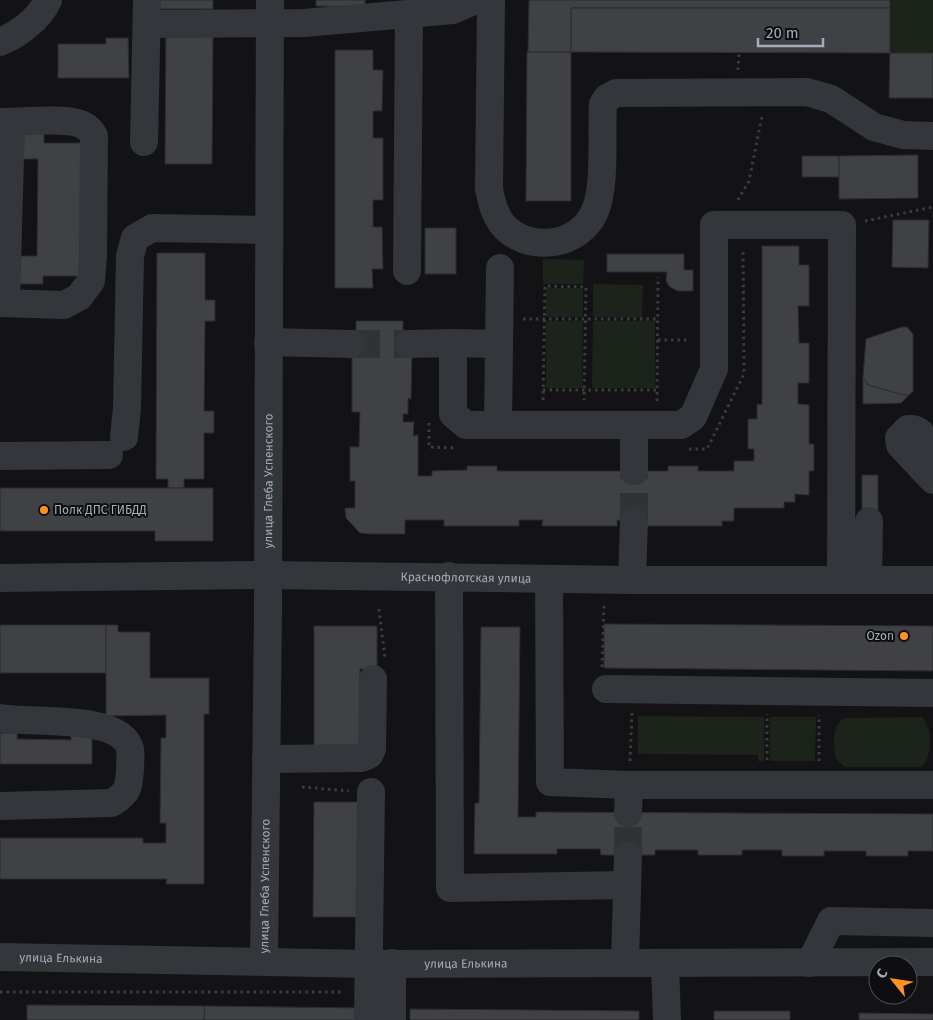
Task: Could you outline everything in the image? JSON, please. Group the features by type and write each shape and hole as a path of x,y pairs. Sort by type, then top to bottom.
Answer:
{"street":[{"path":"0,42 10,38 43,11 48,0"},
{"path":"144,142 147,12 453,10 476,0"},
{"path":"491,0 490,195 496,214 504,225 526,240 552,243 565,240 582,228 595,213 601,187 603,104 607,98 616,93 807,92 832,99 874,127 903,135 933,136"},
{"path":"397,10 407,271"},
{"name":"улица Глеба Успенского","path":"264,961 270,12"},
{"path":"5,122 70,122 82,124 90,129 94,136 93,256 90,281 79,296 64,305 3,303 5,122"},
{"path":"453,343 453,414 466,425 681,425 693,417 714,369 714,224 842,226 841,579"},
{"path":"0,456 117,446 127,408 130,256 135,238 152,228 269,230"},
{"path":"93,256 130,256"},
{"path":"498,425 500,268"},
{"path":"408,344 453,343 499,336"},
{"path":"268,342 352,344"},
{"path":"634,471 645,426"},
{"path":"632,580 634,520"},
{"path":"868,579 869,521"},
{"name":"Краснофлотская улица","path":"0,578 267,575 632,580 933,580"},
{"path":"449,576 450,888 627,885"},
{"path":"548,579 550,782 933,785"},
{"path":"266,760 362,758 368,755 372,748 373,679"},
{"path":"606,689 933,693"},
{"path":"0,718 101,726 123,738 130,748 129,783 124,795 112,803 0,806"},
{"path":"628,813 629,784"},
{"path":"371,792 381,963 392,1020"},
{"path":"625,962 628,855"},
{"path":"810,964 831,921 933,923"},
{"name":"улица Елькина","path":"0,957 381,963 625,962 665,964 810,964 933,962"},
{"path":"368,1020 368,992 381,963"},
{"path":"665,964 667,1020"}],"path":[{"path":"738,80 739,53"},
{"path":"737,225 738,201 749,181 764,109 763,92"},
{"path":"842,226 933,207"},
{"path":"645,426 657,390 658,277"},
{"path":"543,426 545,286 586,287 584,426"},
{"path":"499,336 519,319 658,319"},
{"path":"544,390 657,390"},
{"path":"604,597 602,670 606,689"},
{"path":"379,610 380,626"},
{"path":"629,784 633,690"},
{"path":"766,785 768,691"},
{"path":"818,785 819,692"},
{"path":"302,787 371,792"},
{"path":"0,992 368,992"}],"shaded area":[{"path":"891,0 933,0 933,53 890,53"},
{"path":"543,259 584,260 583,284 543,284"},
{"path":"593,284 643,285 642,318 593,317"},
{"path":"546,288 583,288 583,317 546,317"},
{"path":"546,321 583,321 582,388 546,388"},
{"path":"593,321 655,321 655,388 592,388"},
{"path":"638,716 764,717 764,761 758,761 758,755 638,754"},
{"path":"770,717 816,717 815,761 770,761"},
{"path":"921,717 928,727 930,742 928,757 921,767 845,767 836,759 834,748 835,730 840,721 845,718"}],"building":[{"path":"155,0 213,0 213,9 155,9"},
{"path":"316,0 365,0 365,7 316,6"},
{"path":"529,0 890,0 890,8 571,8 571,52 528,52"},
{"path":"571,8 890,8 890,53 571,52"},
{"path":"166,34 213,35 212,164 165,164"},
{"path":"106,38 128,38 129,78 58,78 58,44 106,44"},
{"path":"335,50 373,50 373,70 383,70 382,111 373,111 373,138 383,138 383,200 373,200 373,227 382,227 383,269 372,269 373,288 335,288"},
{"path":"527,52 571,52 571,201 526,201"},
{"path":"890,53 933,53 933,98 889,98"},
{"path":"15,131 44,131 44,143 84,143 83,276 43,276 43,284 15,284 15,256 37,256 38,159 15,159"},
{"path":"918,155 918,198 839,199 839,156"},
{"path":"802,156 839,156 839,177 802,177"},
{"path":"893,220 929,220 928,268 892,267"},
{"path":"425,228 456,228 456,274 425,274"},
{"path":"762,246 799,246 799,265 809,265 809,306 798,306 799,343 809,343 809,383 798,383 798,404 809,405 809,444 814,444 814,471 809,471 809,495 795,494 795,502 784,502 784,508 734,508 734,521 722,521 722,526 646,526 646,521 617,520 617,526 542,526 543,520 519,520 519,526 444,526 444,520 405,520 405,534 371,534 360,533 346,518 345,508 355,508 355,481 350,481 350,447 359,447 360,412 352,412 352,333 356,333 356,321 403,321 403,332 412,346 411,399 408,398 408,414 403,414 403,422 414,422 413,436 418,435 418,476 432,476 432,471 467,470 467,466 497,466 497,471 668,471 668,466 698,466 698,471 734,471 734,461 754,461 754,449 748,449 748,419 757,419 757,404 762,405"},
{"path":"157,253 205,253 205,300 215,300 215,321 205,321 204,411 214,411 214,433 204,433 204,479 184,479 184,488 168,488 168,479 156,479"},
{"path":"607,254 684,254 684,270 693,270 693,291 678,291 670,287 666,281 667,272 607,272"},
{"path":"907,327 913,334 913,391 909,395 868,385 863,377 866,339"},
{"path":"863,377 868,385 909,395 901,403 863,404"},
{"path":"862,475 878,475 878,522 862,521"},
{"path":"0,488 213,488 213,541 155,541 155,531 0,531"},
{"path":"604,624 933,626 933,671 604,668"},
{"path":"0,625 106,625 106,673 0,673"},
{"path":"106,625 118,625 118,632 150,632 150,678 209,678 209,714 204,714 204,884 166,884 167,879 0,879 0,838 143,838 143,843 166,843 166,823 160,823 161,738 166,738 166,715 106,716"},
{"path":"314,626 377,626 377,669 360,669 360,747 314,747"},
{"path":"481,627 520,627 518,817 536,817 536,812 933,814 933,851 908,851 908,856 866,856 866,851 824,851 824,856 782,856 782,850 742,850 742,855 698,855 698,850 655,850 655,855 601,855 600,849 557,849 557,854 474,854 475,803 479,803"},
{"path":"0,733 17,733 17,739 71,740 71,734 92,734 92,764 0,764"},
{"path":"314,802 358,802 358,917 313,917"},
{"path":"27,1005 205,1006 204,1020 27,1020"},
{"path":"205,1006 361,1008 361,1020 204,1020"},
{"path":"410,1009 639,1011 639,1020 410,1020"},
{"path":"714,1011 790,1011 790,1020 714,1020"},
{"path":"859,1013 933,1014 933,1020 859,1020"}],"tunnel":[{"path":"352,344 408,344"},
{"path":"634,471 634,521"},
{"path":"628,813 628,855"}],"place":[{"name":"Полк ДПС ГИБДД","path":"44,510"},
{"name":"Ozon","path":"904,636"}]}
